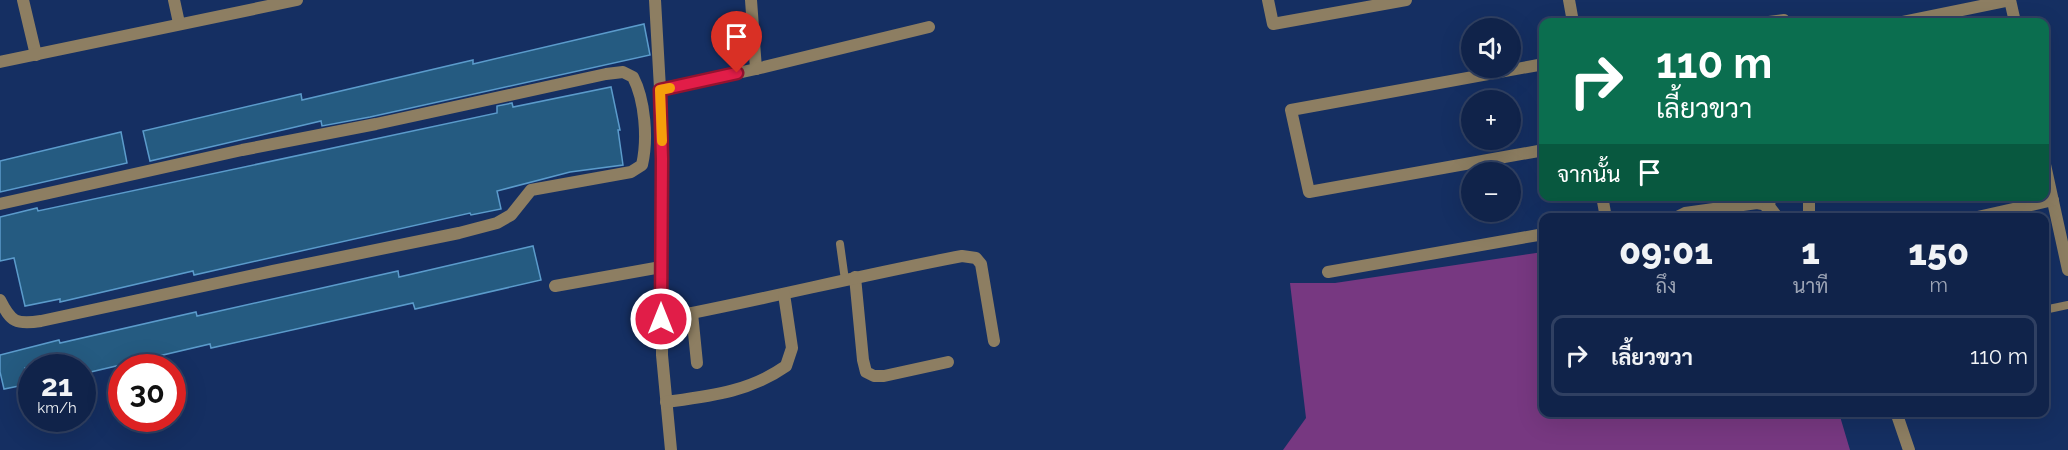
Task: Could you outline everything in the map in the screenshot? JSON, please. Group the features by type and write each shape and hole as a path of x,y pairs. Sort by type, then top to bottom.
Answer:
{"street":[{"path":"23,0 36,55"},
{"path":"174,0 179,23"},
{"path":"0,62 297,0"},
{"path":"655,0 660,90 661,319 671,450"},
{"path":"751,0 756,69"},
{"path":"1268,0 1273,24 1406,0"},
{"path":"1569,0 1572,18"},
{"path":"1922,18 2010,0 2014,18"},
{"path":"660,90 929,27"},
{"path":"1539,65 1291,110 1309,192 1539,151"},
{"path":"0,204 242,150 376,124 606,74 623,72 633,76 641,104 644,153 642,165 631,172 531,190 511,215 497,223 459,234 23,324 9,317 0,300"},
{"path":"2049,182 2068,270"},
{"path":"2049,201 2053,200"},
{"path":"1995,213 2049,201"},
{"path":"1685,213 1745,204 1768,206"},
{"path":"1328,272 1539,235"},
{"path":"661,319 962,256 976,258 985,273 994,341"},
{"path":"555,286 661,267"},
{"path":"850,278 866,372 874,376 884,376 948,362"},
{"path":"666,402 726,394 754,385 786,366 792,348 784,294"},
{"path":"692,313 697,363"},
{"path":"1898,417 1909,450"}],"lane":[{"path":"840,244 850,278"},
{"path":"2049,309 2068,305"}],"shaded area":[{"path":"1539,253 1539,417 1840,417 1850,450 1283,450 1306,418 1290,283 1335,283"}],"building":[{"path":"644,24 650,55 370,117 322,126 321,121 150,161 143,131 301,94 302,100 473,60 473,64"},
{"path":"611,87 620,130 618,130 623,165 570,172 497,191 501,209 471,215 470,213 194,275 193,271 60,302 60,299 25,306 14,258 0,261 0,217 37,208 38,211 497,113 497,106 512,103 513,107"},
{"path":"121,132 127,163 0,192 0,161"},
{"path":"533,246 541,280 415,309 413,303 211,348 210,344 167,354 108,354 108,368 96,371 96,354 18,354 18,386 4,389 0,372 0,355 59,340 60,343 196,312 197,316 398,271 399,277"}],"slow traffic":[{"path":"662,141 660,90 670,88"}],"route":[{"path":"661,319 662,124 660,90 737,73"}]}
